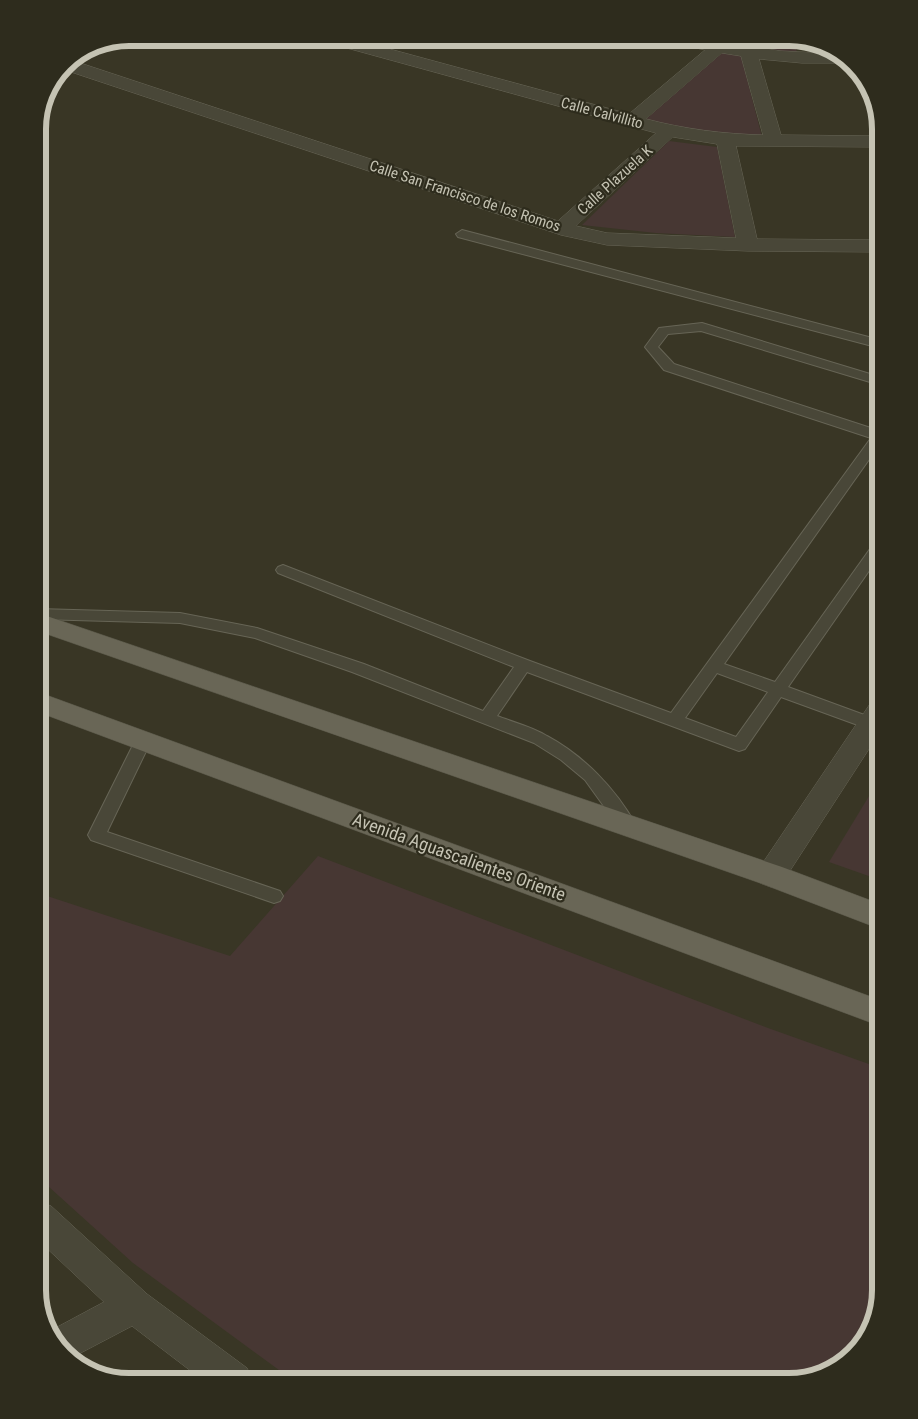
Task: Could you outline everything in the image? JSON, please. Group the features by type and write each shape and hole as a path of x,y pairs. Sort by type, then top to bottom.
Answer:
{"main road":[{"path":"46,625 771,875 872,914"},
{"name":"Avenida Aguascalientes Oriente","path":"46,705 872,1010"}],"street":[{"name":"Calle Calvillito","path":"359,46 669,131 726,140 872,142"},
{"path":"711,46 749,54 806,59 833,59"},
{"path":"631,122 718,48"},
{"path":"804,48 806,59"},
{"path":"749,54 774,142"},
{"name":"Calle San Francisco de los Romos","path":"74,67 561,229 608,239 748,245 872,246"},
{"name":"Calle Plazuela K","path":"561,229 669,131"},
{"path":"726,140 748,245"},
{"path":"771,875 872,724"},
{"path":"46,1224 134,1306 223,1373"},
{"path":"65,1343 134,1306"}],"lane":[{"path":"462,234 872,342"},
{"path":"872,379 702,326 664,331 651,347 669,367 872,433"},
{"path":"674,721 872,447"},
{"path":"283,570 524,666 739,745 872,556"},
{"path":"46,614 180,618 257,633 358,668 540,739 567,756 590,776 627,825"},
{"path":"486,719 524,666"},
{"path":"714,666 778,690 872,717"},
{"path":"143,741 97,835 274,896"}],"shaded area":[{"path":"732,46 795,46 797,53"},
{"path":"722,53 741,56 762,137 698,132 645,120"},
{"path":"669,141 717,147 735,237 656,233 582,225"},
{"path":"872,791 872,877 829,862"},
{"path":"318,856 768,1028 872,1065 872,1290 869,1312 858,1336 844,1352 826,1364 811,1370 789,1373 283,1373 133,1263 46,1184 46,896 230,956"}]}
